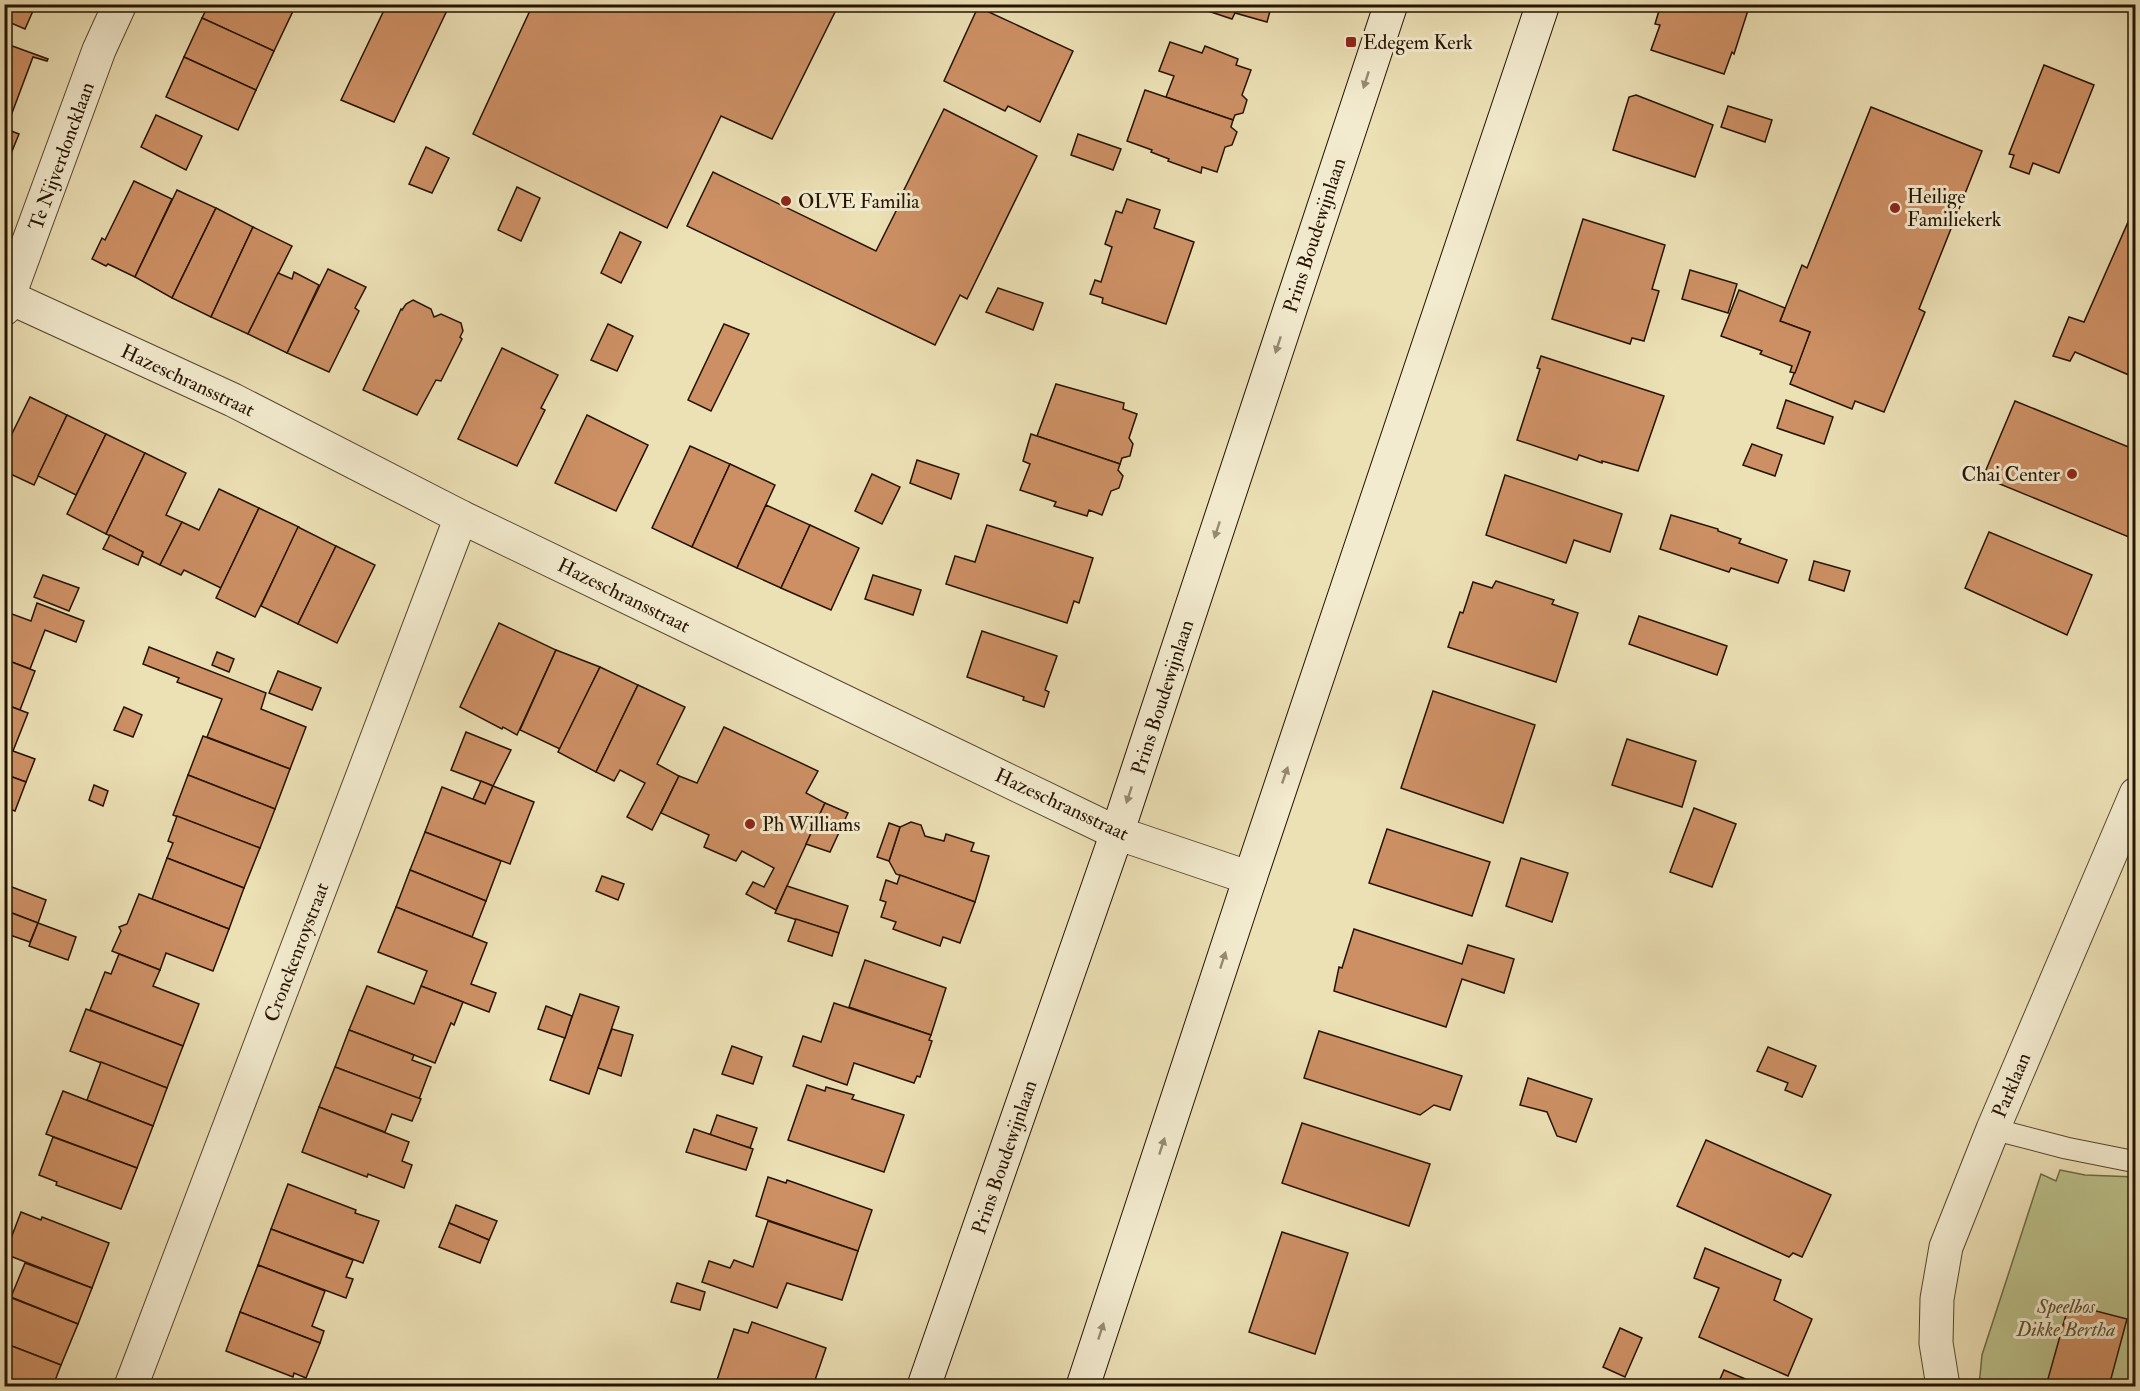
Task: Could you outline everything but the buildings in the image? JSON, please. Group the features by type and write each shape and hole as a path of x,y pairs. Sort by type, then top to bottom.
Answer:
{"street":[{"name":"Te Nijverdoncklaan","path":"6,300 99,50 120,4"},
{"name":"Prins Boudewijnlaan","path":"924,1386 1117,833 1391,4"},
{"path":"1083,1386 1250,878 1543,4"},
{"name":"Hazeschransstraat","path":"6,300 233,400 461,517 1117,833 1250,878"},
{"name":"Cronckenroystraat","path":"131,1386 461,517"},
{"name":"Parklaan","path":"1943,1386 1936,1343 1936,1310 1946,1247 1993,1129 2136,794"}],"lane":[{"path":"1993,1129 2066,1149 2136,1162"}],"green space":[{"name":"Speelbos Dikke Bertha","path":"2060,1170 2085,1175 2135,1177 2135,1386 1979,1386 1982,1355 2041,1174 2056,1181"}],"place":[{"name":"Edegem Kerk","path":"1351,42"},
{"name":"OLVE Familia","path":"786,201"},
{"name":"Heilige Familiekerk","path":"1895,208"},
{"name":"Chai Center","path":"2072,474"},
{"name":"Ph Williams","path":"750,824"}]}
